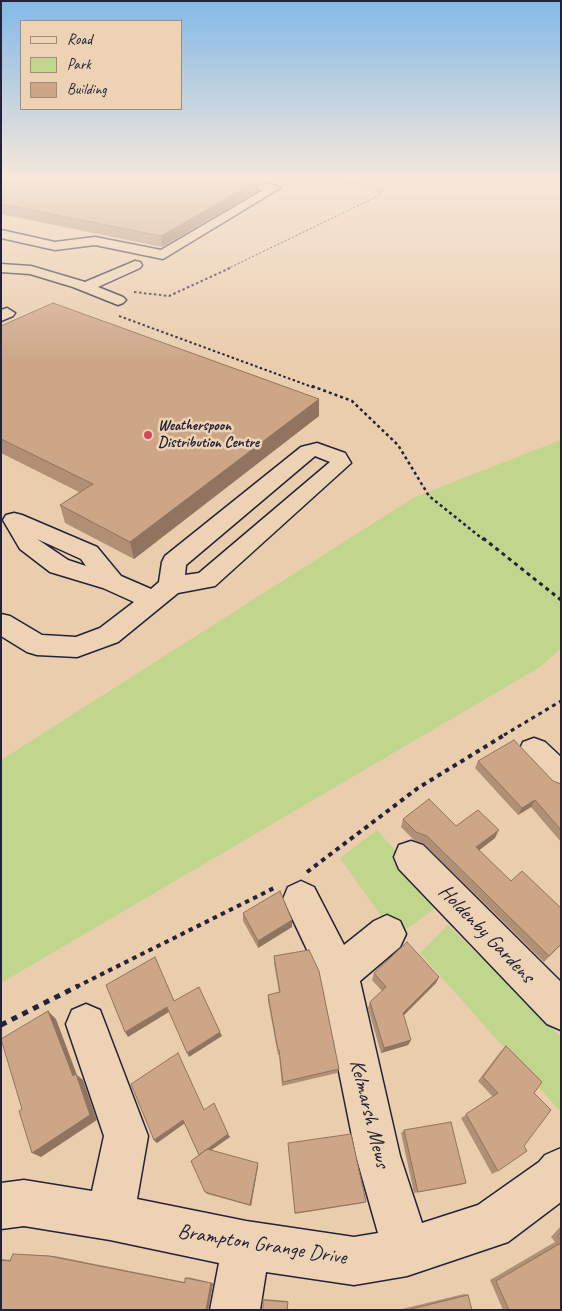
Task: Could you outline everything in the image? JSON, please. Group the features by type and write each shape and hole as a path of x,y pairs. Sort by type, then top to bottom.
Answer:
{"street":[{"path":"20,238 55,246 95,241 163,254 190,238"},
{"path":"82,286 131,265"},
{"path":"1,268 31,270 82,286 113,303"},
{"path":"1,623 37,645 77,647 109,635 163,593 206,580 341,464 338,457 317,448 308,451 174,562 163,593"},
{"path":"8,516 28,544 59,566 112,582 163,593"},
{"path":"534,751 561,778"},
{"name":"Holdenby Gardens","path":"411,857 561,1010"},
{"name":"Kelmarsh Mews","path":"293,887 339,974 378,1156 407,1252"},
{"path":"339,974 387,934"},
{"path":"86,1024 126,1136 110,1217"},
{"name":"Brampton Grange Drive","path":"1,1206 24,1203 110,1217 246,1245 354,1261 407,1252 491,1225 556,1178 561,1170"},
{"path":"235,1310 246,1245"}],"path":[{"path":"291,238 181,292 168,296 158,296 125,289 113,303 352,401 398,445 429,496 561,600"},
{"path":"1,1025 293,887 418,788 561,701"}],"green space":[{"path":"561,440 561,648 540,667 1,983 1,760 413,498"},
{"path":"377,830 442,903 396,937 340,858"},
{"path":"448,925 561,1037 561,1112 420,953"}],"building":[{"name":"Weatherspoon Distribution Centre","path":"53,303 319,399 130,542 60,505 93,484 1,439 1,326"},
{"path":"514,740 553,781 561,784 561,830 535,800 522,808 478,761"},
{"path":"429,799 456,826 478,810 499,830 476,847 511,881 522,871 561,908 561,944 549,956 427,836 416,832 403,819"},
{"path":"280,891 292,920 258,941 243,913"},
{"path":"407,942 439,977 403,1013 411,1040 384,1048 370,1002 386,987 374,973"},
{"path":"309,950 319,971 339,1069 283,1082 268,995 280,992 274,956"},
{"path":"155,957 174,1001 199,987 220,1032 187,1053 167,1007 125,1032 106,985"},
{"path":"48,1011 73,1076 76,1074 90,1115 32,1153 19,1111 22,1109 1,1039"},
{"path":"506,1046 542,1082 534,1093 551,1110 524,1146 527,1151 498,1171 466,1114 498,1093 483,1077"},
{"path":"178,1053 204,1110 214,1103 228,1134 199,1155 183,1120 154,1140 131,1084"},
{"path":"451,1122 466,1183 418,1192 404,1130"},
{"path":"351,1134 366,1202 295,1213 288,1143"},
{"path":"207,1149 258,1163 250,1205 205,1192 191,1161"},
{"path":"561,1243 561,1310 509,1310 496,1281"},
{"path":"13,1254 49,1256 185,1283 185,1278 211,1283 206,1310 1,1310 1,1260 10,1261"},
{"path":"468,1295 472,1310 407,1310"},
{"path":"263,1300 288,1302 287,1310 263,1310"}],"place":[{"name":"Weatherspoon Distribution Centre","path":"148,435"}]}
